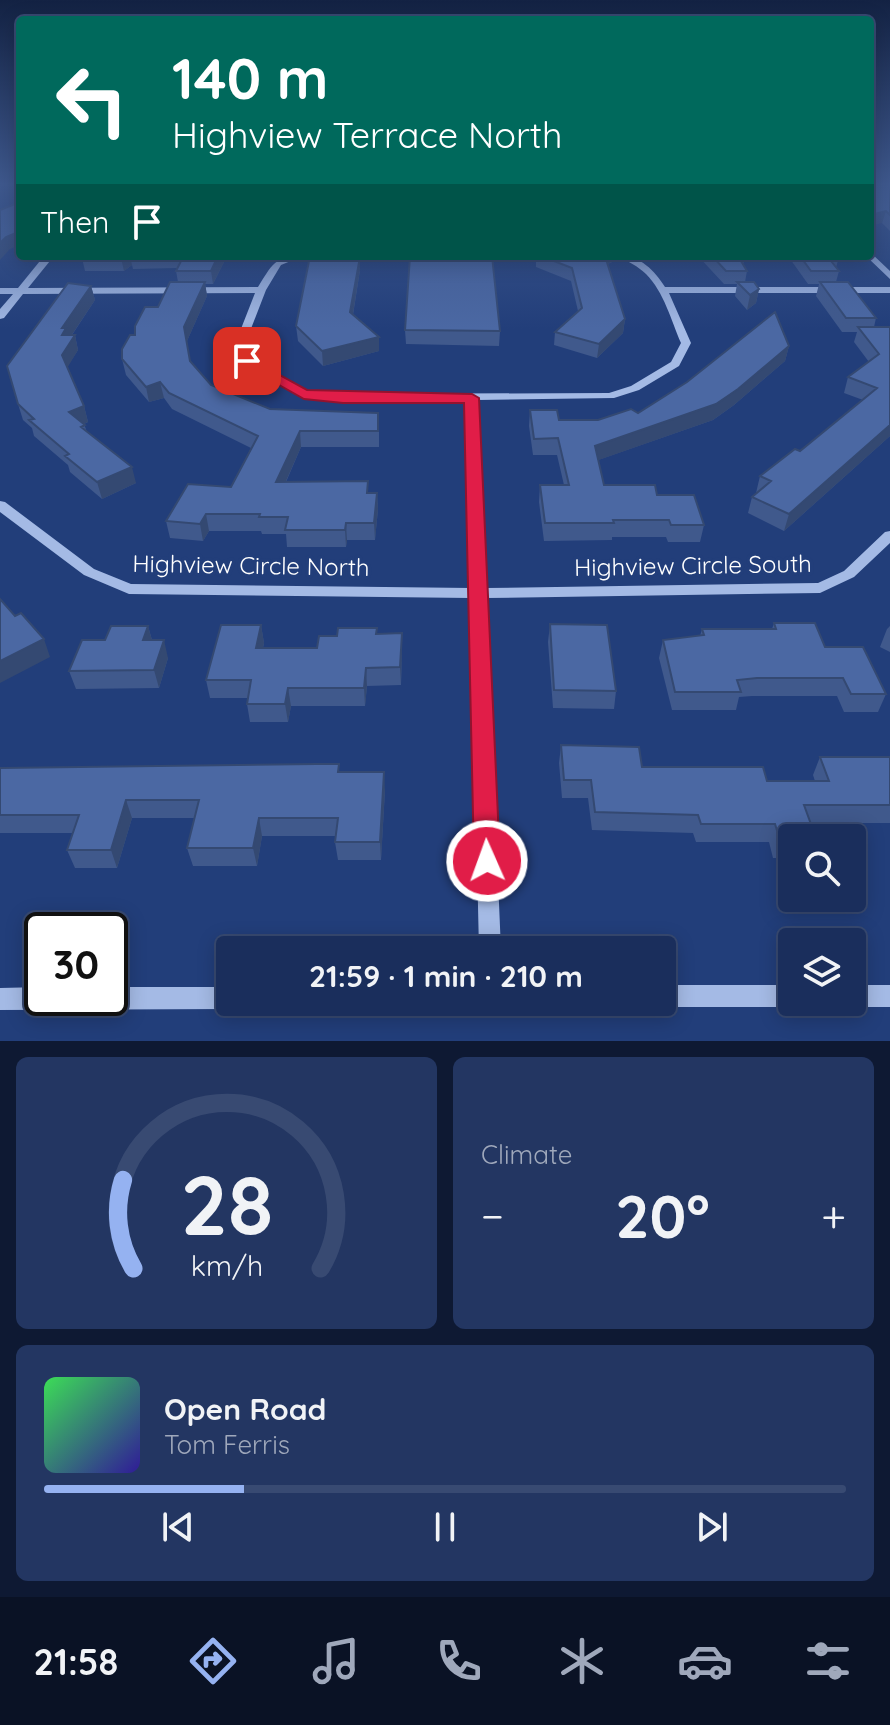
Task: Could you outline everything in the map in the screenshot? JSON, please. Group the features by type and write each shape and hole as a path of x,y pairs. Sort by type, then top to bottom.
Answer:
{"street":[{"path":"874,259 890,276"},
{"path":"0,316 46,260"},
{"path":"287,260 278,263 261,290 242,339 247,361 304,394 343,398 610,396 635,388 675,364 686,343 663,290 645,263 636,260"},
{"path":"0,291 261,290"},
{"path":"663,290 890,290"},
{"path":"472,398 490,936"},
{"name":"Highview Circle North","path":"0,505 89,572 129,589 478,593"},
{"name":"Highview Circle South","path":"478,593 820,588 849,574 890,535"},
{"path":"676,996 778,996"},
{"path":"866,996 890,996"},
{"path":"0,999 216,998"}],"building":[{"path":"0,232 16,232 6,237 0,243"},
{"path":"182,260 216,260 211,271 176,271"},
{"path":"359,260 350,312 379,337 322,351 296,326 309,261"},
{"path":"410,260 492,260 500,331 405,330"},
{"path":"551,260 606,260 625,319 599,344 555,332 582,308 572,268"},
{"path":"716,260 740,260 747,271 726,271"},
{"path":"803,260 830,260 839,271 811,271"},
{"path":"170,282 205,282 184,327 190,361 211,385 270,409 378,413 378,431 300,431 276,482 368,481 367,493 377,493 374,523 346,523 345,530 285,530 288,517 259,517 260,514 206,514 200,524 166,521 188,484 231,487 258,436 169,393 160,382 146,387 122,359 122,349 130,335 135,335 135,326 145,307 158,307"},
{"path":"737,282 754,282 759,289 750,295"},
{"path":"820,282 848,282 876,318 846,318"},
{"path":"68,283 91,286 62,328 66,328 62,335 75,335 62,355 84,406 69,412 85,425 81,427 132,467 97,482 29,420 34,419 18,404 7,366"},
{"path":"775,312 789,346 738,389 716,404 595,446 604,485 655,485 657,495 694,495 704,525 671,525 669,520 545,523 540,485 569,485 558,438 534,439 530,410 557,410 559,420 598,420 631,409 638,413 687,382"},
{"path":"858,327 890,327 890,425 789,514 752,497 771,481 760,476 795,449 800,451 877,388 848,377 879,354"},
{"path":"0,599 15,616 21,613 44,639 0,661"},
{"path":"774,623 815,623 825,647 863,647 886,694 851,694 843,678 757,678 737,680 741,692 675,692 663,640 704,635 702,629 776,629"},
{"path":"550,624 607,625 616,691 554,690"},
{"path":"221,625 261,625 256,648 317,648 319,636 337,636 338,628 377,628 376,634 402,633 400,667 366,668 364,688 288,688 285,704 247,704 251,680 206,680"},
{"path":"111,626 148,626 143,640 164,640 154,670 69,671 82,640 105,640"},
{"path":"561,745 639,747 642,767 763,767 767,781 829,781 820,757 890,757 890,805 804,805 811,824 778,824 778,834 775,824 701,824 698,815 595,812 591,780 564,780"},
{"path":"339,764 338,772 384,772 380,842 335,842 338,818 259,818 253,848 187,848 199,800 126,800 111,850 67,850 79,815 0,815 0,768"}],"route":[{"path":"247,361 304,394 343,398 472,398 487,861"}]}
